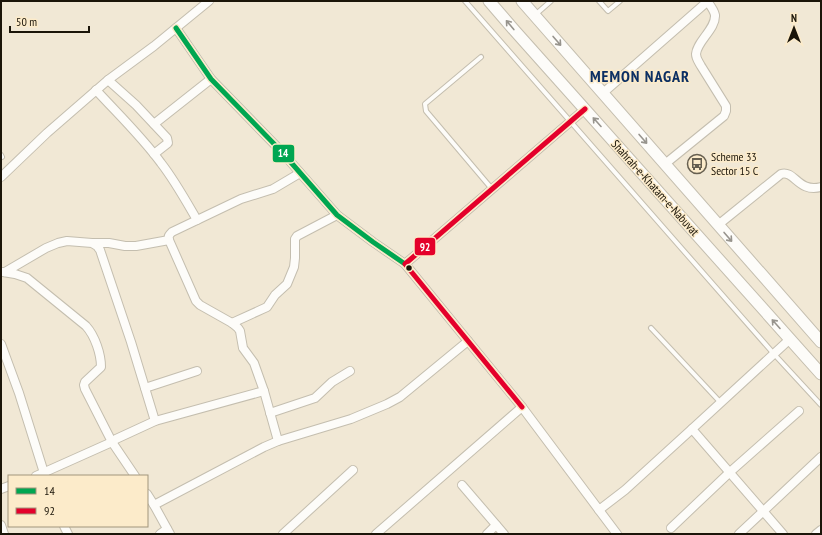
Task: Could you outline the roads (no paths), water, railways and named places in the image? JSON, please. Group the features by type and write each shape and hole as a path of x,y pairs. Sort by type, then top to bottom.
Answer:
{"main road":[{"name":"Shahrah-e-Khatam-e-Nabuvat","path":"489,1 821,374"},
{"name":"Shahrah-e-Khatam-e-Nabuvat","path":"522,1 664,164 819,337"}],"street":[{"path":"1,177 47,133 96,90 154,46 209,1"},
{"path":"603,93 705,2 714,11 714,22 698,48 696,55 701,66 726,106 726,111 724,116 664,164"},
{"path":"176,28 211,79 281,151 337,215 372,242 405,264 522,407 617,534"},
{"path":"154,124 211,79"},
{"path":"108,80 136,105 167,138 168,142 154,154"},
{"path":"96,90 154,154 174,181 197,220"},
{"path":"405,264 585,109"},
{"path":"278,441 264,391 254,363 243,348 240,331 232,323 200,305 196,301 168,236 172,232 241,199 273,189 300,173"},
{"path":"718,225 780,174 788,174 804,186 814,189 821,187"},
{"path":"232,323 267,307 274,295 287,284 294,267 295,239 297,236 337,215"},
{"path":"3,272 58,243 73,241 136,246 169,240"},
{"path":"92,243 98,246 100,250 131,342 155,421"},
{"path":"3,272 27,278 91,331 95,339 101,367 85,382 85,389 112,442 134,475"},
{"path":"599,510 625,490 790,339"},
{"path":"154,505 278,441 351,419 387,404 400,397 468,341"},
{"path":"1,344 19,393 45,474 155,421 264,391"},
{"path":"145,388 197,371"},
{"path":"270,413 315,398 332,382 350,371"},
{"path":"376,534 522,407"},
{"path":"671,528 730,472 799,411"},
{"path":"692,429 783,534"},
{"path":"739,534 821,457"},
{"path":"283,534 353,470"},
{"path":"462,485 504,534"},
{"path":"148,496 154,505 166,532"},
{"path":"1,525 4,534"},
{"path":"487,534 496,525"},
{"path":"816,534 821,530"}],"lane":[{"path":"465,1 774,354 821,405"},
{"path":"535,15 551,1"},
{"path":"599,1 608,11 620,1"},
{"path":"481,57 425,104 425,107 426,111 492,189"},
{"path":"651,328 720,403"}],"place":[{"name":"Scheme 33 Sector 15 C","path":"697,164"}],"district":[{"name":"MEMON NAGAR","path":"640,76"}]}
